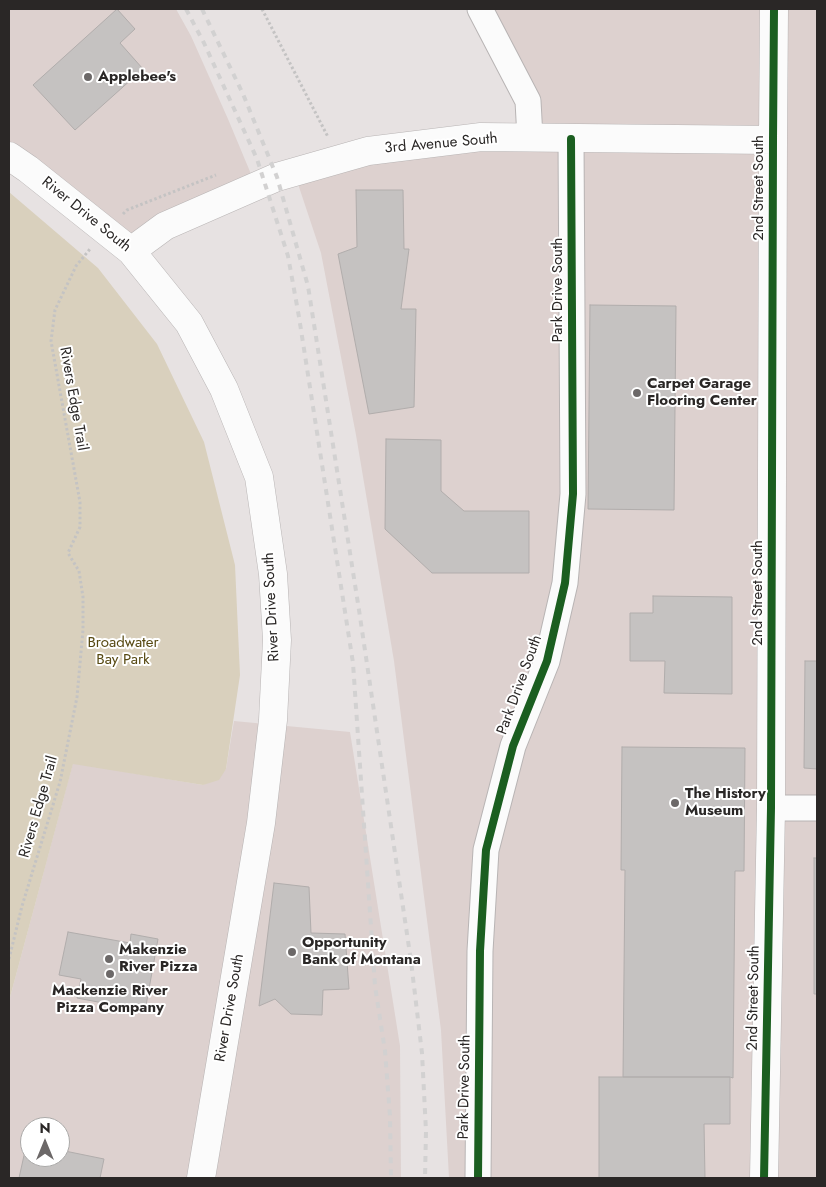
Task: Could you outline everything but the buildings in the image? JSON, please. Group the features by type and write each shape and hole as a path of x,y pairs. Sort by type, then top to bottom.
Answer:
{"street":[{"path":"480,9 528,101 530,138"},
{"name":"2nd Street South","path":"764,1178 771,808 774,9"},
{"name":"3rd Avenue South","path":"131,251 165,226 277,177 368,151 481,137 773,140"},
{"name":"Park Drive South","path":"478,1178 480,951 486,850 513,746 547,660 565,583 573,494 571,139"},
{"name":"River Drive South","path":"9,156 131,251 188,323 224,389 259,477 273,574 277,640 273,720 261,823 201,1178"},
{"path":"771,808 817,808"}],"path":[{"path":"262,9 328,138 320,140"}],"shaded area":[{"path":"9,9 176,9 191,36 256,186 131,251 9,156"},
{"path":"480,9 817,9 817,1178 449,1178 441,1030 394,661 356,435 321,253 294,172 529,138"},
{"path":"234,721 350,732 400,1046 401,1178 9,1178 9,1001 73,763 203,785 226,769"}],"green space":[{"name":"Broadwater Bay Park","path":"9,192 98,268 157,344 204,442 235,565 240,675 226,769 219,780 203,785 73,764 9,1001"}],"railway":[{"path":"186,9 204,43 257,159 288,256 299,317 353,663 375,986 385,1051 390,1116 391,1178"},
{"path":"202,9 243,94 277,177 308,286 359,610 411,961 422,1053 426,1131 425,1178"}],"cycle path":[{"path":"764,1178 771,808 774,9"},
{"path":"478,1178 480,951 486,850 513,746 547,661 565,583 573,494 571,139"}],"place":[{"name":"Applebee's","path":"88,77"},
{"name":"Carpet Garage Flooring Center","path":"637,393"},
{"name":"The History Museum","path":"675,803"},
{"name":"Opportunity Bank of Montana","path":"292,952"},
{"name":"Makenzie River Pizza","path":"109,959"},
{"name":"Mackenzie River Pizza Company","path":"110,974"}]}
